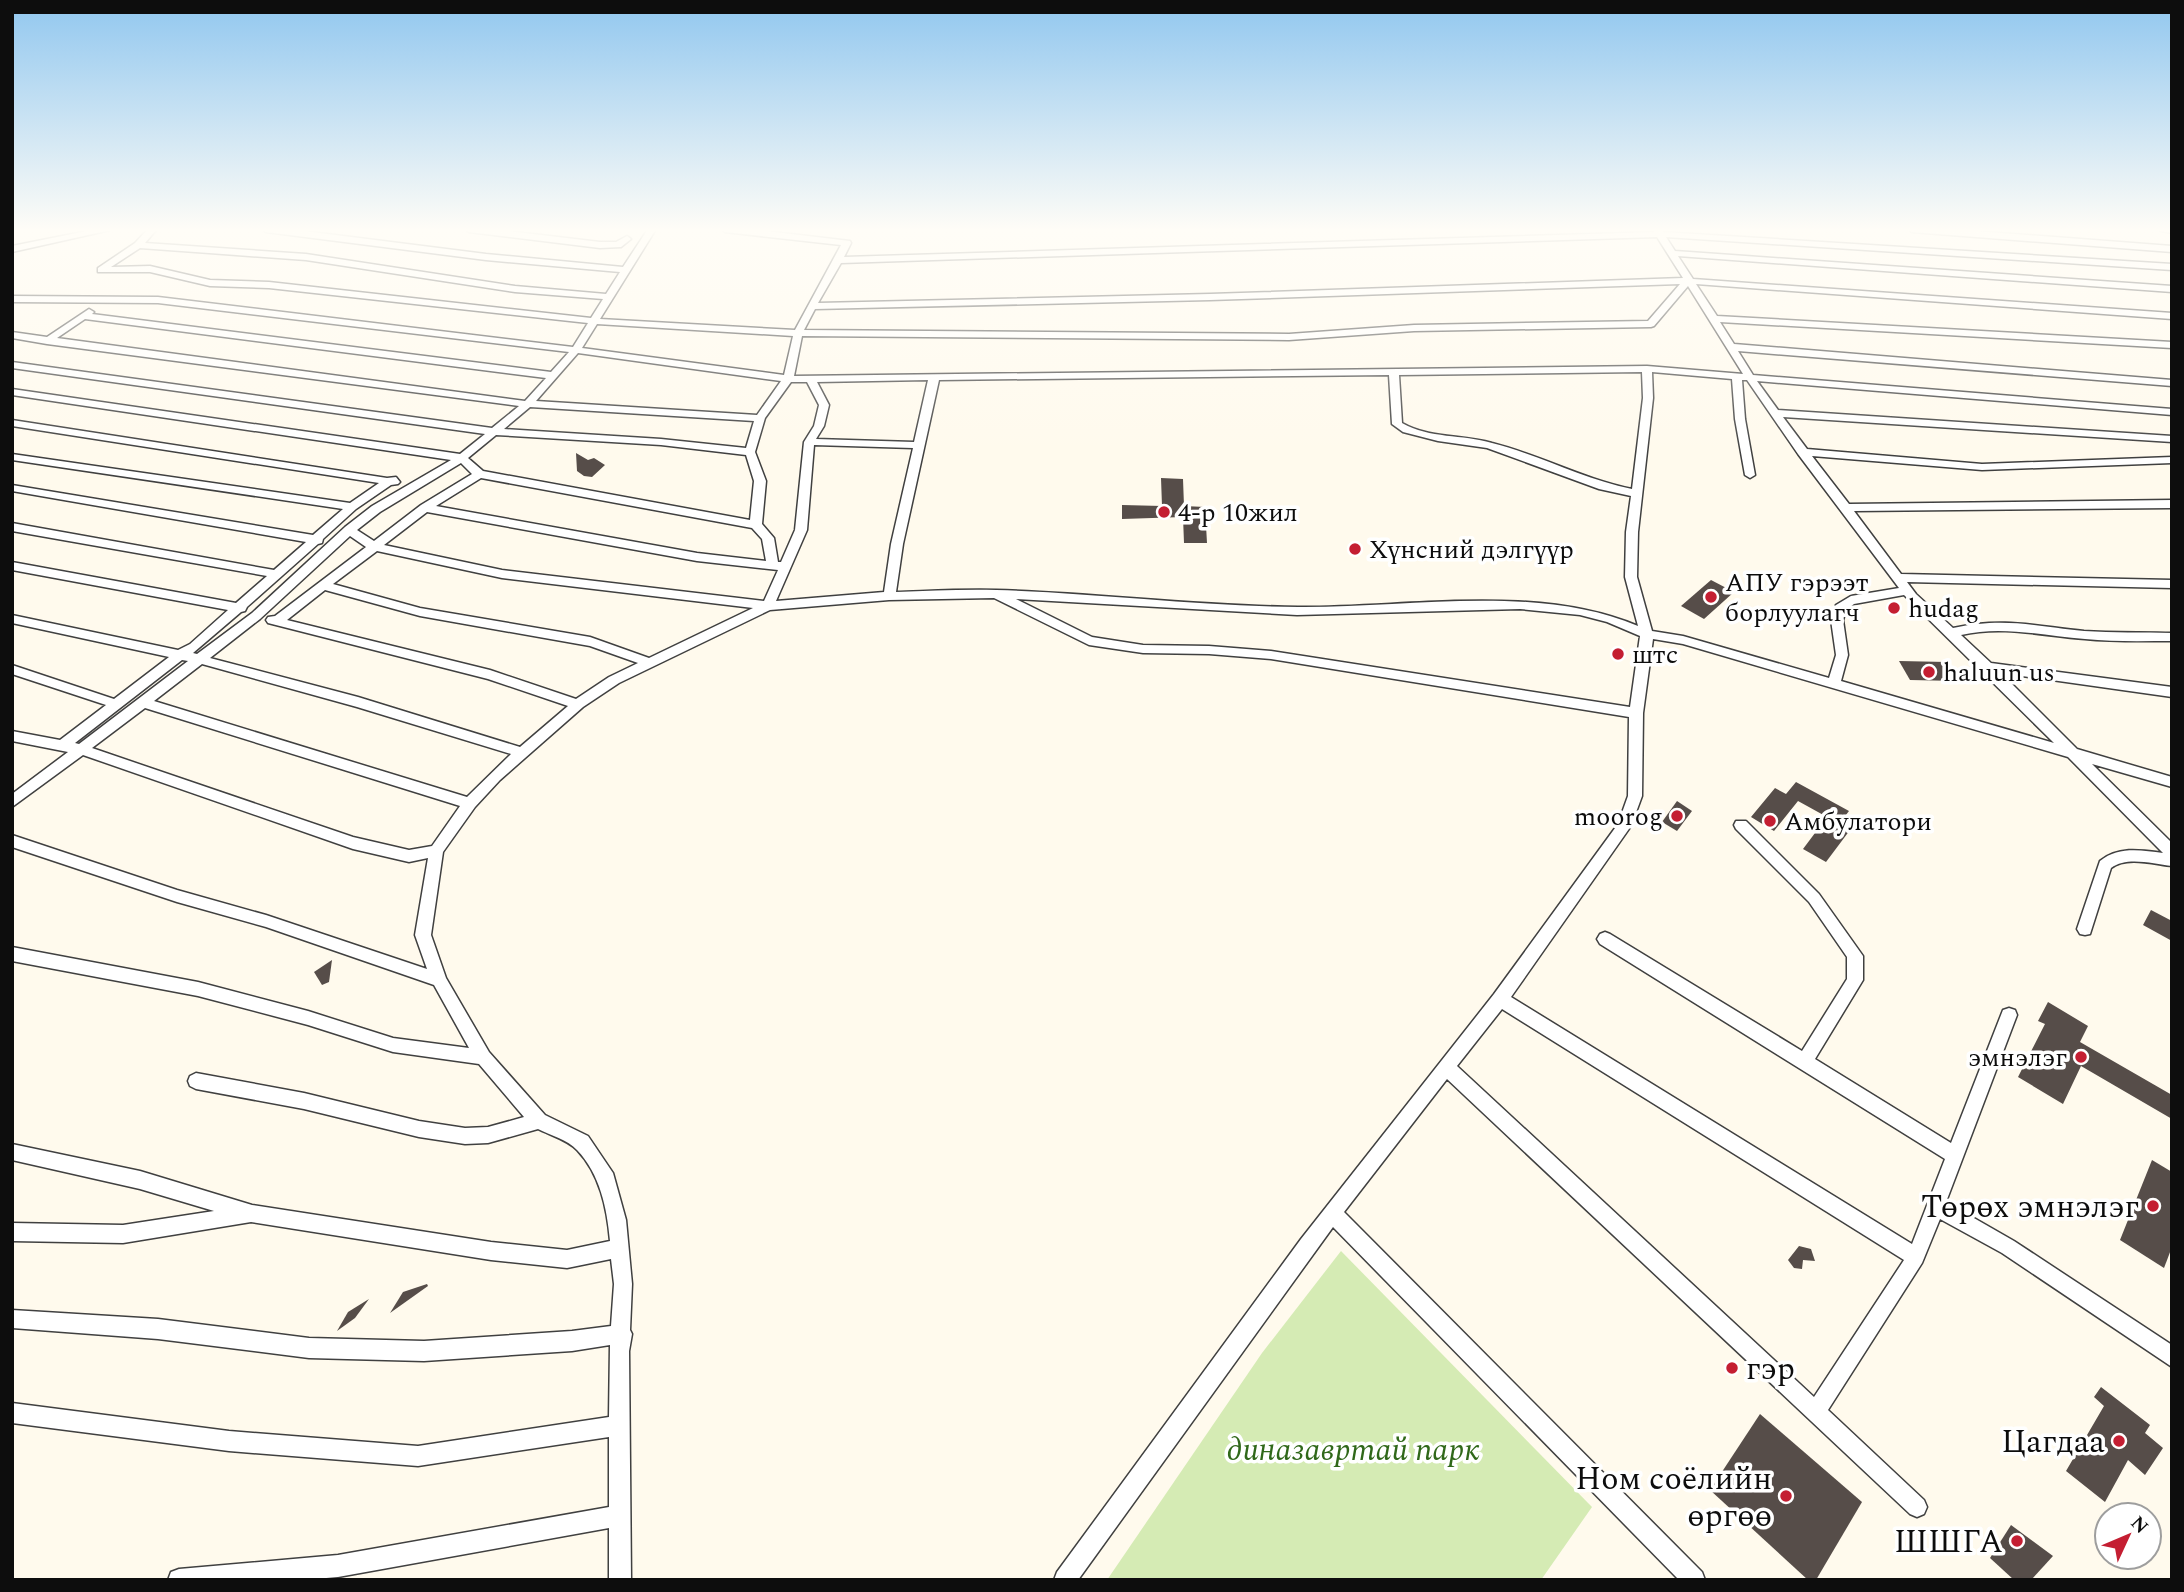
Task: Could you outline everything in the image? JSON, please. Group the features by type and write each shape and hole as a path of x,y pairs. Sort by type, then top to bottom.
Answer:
{"street":[{"path":"47,341 103,303"},
{"path":"185,303 576,350 788,379 1647,369 2172,412"},
{"path":"433,303 592,321 798,333 1289,337 1414,328 1651,324 1669,303"},
{"path":"12,802 256,616 349,530 462,458 496,432 555,376 576,350 604,303"},
{"path":"756,525 756,503 762,486 759,468 750,452 760,418 788,379 798,333 814,303"},
{"path":"812,306 932,303"},
{"path":"1702,303 1802,453 1907,591 1987,667 2172,853"},
{"path":"1996,303 2172,316"},
{"path":"82,316 555,376"},
{"path":"1712,319 2172,345"},
{"path":"12,335 528,404 760,418"},
{"path":"1729,347 2172,383"},
{"path":"12,365 496,432 661,442 750,452"},
{"path":"1065,1580 1332,1213 1500,999 1623,826 1635,796 1636,713 1647,634 1631,576 1648,398 1647,369"},
{"path":"1394,373 1397,424 1407,430 1442,439 1489,445 1603,487 1637,494"},
{"path":"1737,376 1740,419 1750,475"},
{"path":"620,1580 619,1351 623,1284 617,1220 607,1179 582,1142 539,1121 483,1057 439,980 423,935 436,851 470,803 521,752 578,704 648,662 768,606 779,566 801,530 809,442 819,426 824,405 810,378"},
{"path":"889,596 897,544 934,378"},
{"path":"12,392 207,420 303,437 462,458 479,474 756,525 768,537 779,566"},
{"path":"1774,413 2172,439"},
{"path":"12,423 392,480 407,491"},
{"path":"809,442 919,445"},
{"path":"1802,453 1982,467 2172,460"},
{"path":"12,457 352,508"},
{"path":"276,621 425,508 479,474"},
{"path":"62,746 194,647 352,508 392,480"},
{"path":"12,488 318,540"},
{"path":"1844,509 2172,504"},
{"path":"425,508 697,557 779,566"},
{"path":"12,527 277,574"},
{"path":"349,530 373,546 502,575 768,606 889,596 995,594 1297,611 1520,605 1580,611 1611,619 1647,634 1683,640 2172,782"},
{"path":"12,566 240,608"},
{"path":"1898,578 2172,584"},
{"path":"325,586 362,599 505,629 584,640 648,662"},
{"path":"1834,684 1842,655 1837,620 1840,608 1850,600 1907,591"},
{"path":"995,594 1088,640 1143,649 1209,650 1271,656 1636,713"},
{"path":"256,616 490,675 578,704"},
{"path":"12,619 199,659 358,702 521,752"},
{"path":"1951,633 1982,626 2015,626 2085,635 2172,638"},
{"path":"1987,667 2168,691 2172,705"},
{"path":"12,669 116,704"},
{"path":"142,702 470,803"},
{"path":"12,736 79,749 353,843 409,856 436,851"},
{"path":"1741,825 1814,898 1855,956 1855,980 1804,1062"},
{"path":"12,841 177,897 266,921 404,971 439,980"},
{"path":"2085,929 2105,865 2110,860 2118,856 2172,860"},
{"path":"1605,939 1955,1155"},
{"path":"12,954 198,989 308,1018 393,1045 483,1057"},
{"path":"1500,999 1916,1257"},
{"path":"1815,1413 1916,1257 2009,1015"},
{"path":"1446,1067 1917,1507"},
{"path":"197,1082 304,1101 419,1129 465,1136 488,1135 539,1121"},
{"path":"12,1152 140,1180 252,1214 491,1251 567,1259 619,1248"},
{"path":"1935,1206 2008,1247 2172,1357"},
{"path":"1332,1213 1694,1580"},
{"path":"12,1232 123,1234 252,1214"},
{"path":"12,1319 158,1329 309,1349 424,1351 572,1341 622,1334"},
{"path":"12,1413 229,1441 418,1456 620,1425"},
{"path":"179,1580 338,1566 618,1516"}],"green space":[{"name":"диназавртай парк","path":"1341,1251 1592,1507 1541,1580 1107,1580 1262,1353"}],"building":[{"path":"576,453 588,460 594,458 605,465 592,477 584,476 577,471"},
{"name":"4-р 10жил","path":"1161,478 1183,479 1184,506 1205,507 1207,543 1184,543 1183,517 1122,519 1122,505 1162,506"},
{"name":"АПУ гэрээт борлуулагч","path":"1711,580 1734,592 1704,619 1681,606"},
{"name":"haluun us","path":"1899,661 1947,662 1957,681 1910,680"},
{"name":"Амбулатори","path":"1796,782 1849,811 1839,824 1850,830 1826,862 1803,849 1827,817 1798,801 1774,831 1751,817 1775,788 1786,794"},
{"name":"moorog","path":"1677,801 1692,811 1677,831 1662,822"},
{"path":"2151,910 2172,921 2172,941 2143,925"},
{"path":"332,960 329,982 322,985 314,972"},
{"name":"эмнэлэг","path":"2048,1002 2088,1026 2080,1042 2172,1095 2172,1119 2081,1066 2063,1104 2018,1077 2045,1024 2038,1021"},
{"name":"Төрөх эмнэлэг","path":"2152,1160 2172,1172 2172,1247 2164,1268 2120,1240"},
{"path":"1799,1246 1811,1249 1815,1261 1803,1260 1802,1269 1794,1268 1788,1260"},
{"path":"427,1284 428,1286 390,1313 403,1292"},
{"path":"369,1299 355,1318 337,1331 348,1312"},
{"name":"Цагдаа","path":"2101,1387 2150,1425 2145,1433 2163,1448 2145,1475 2128,1460 2106,1501 2066,1471 2104,1406 2094,1397"},
{"name":"Ном соёлийн өргөө","path":"1760,1414 1862,1502 1816,1580 1808,1580 1710,1490"},
{"name":"ШШГА","path":"2011,1525 2053,1556 2031,1580 2014,1580 1990,1558"}],"place":[{"name":"4-р 10жил","path":"1164,512"},
{"name":"Хүнсний дэлгүүр","path":"1355,549"},
{"name":"АПУ гэрээт борлуулагч","path":"1711,597"},
{"name":"hudag","path":"1894,608"},
{"name":"штс","path":"1618,654"},
{"name":"haluun us","path":"1929,672"},
{"name":"moorog","path":"1677,816"},
{"name":"Амбулатори","path":"1770,821"},
{"name":"эмнэлэг","path":"2081,1057"},
{"name":"Төрөх эмнэлэг","path":"2153,1206"},
{"name":"гэр","path":"1732,1368"},
{"name":"Цагдаа","path":"2119,1441"},
{"name":"Ном соёлийн өргөө","path":"1786,1496"},
{"name":"ШШГА","path":"2017,1541"}]}
